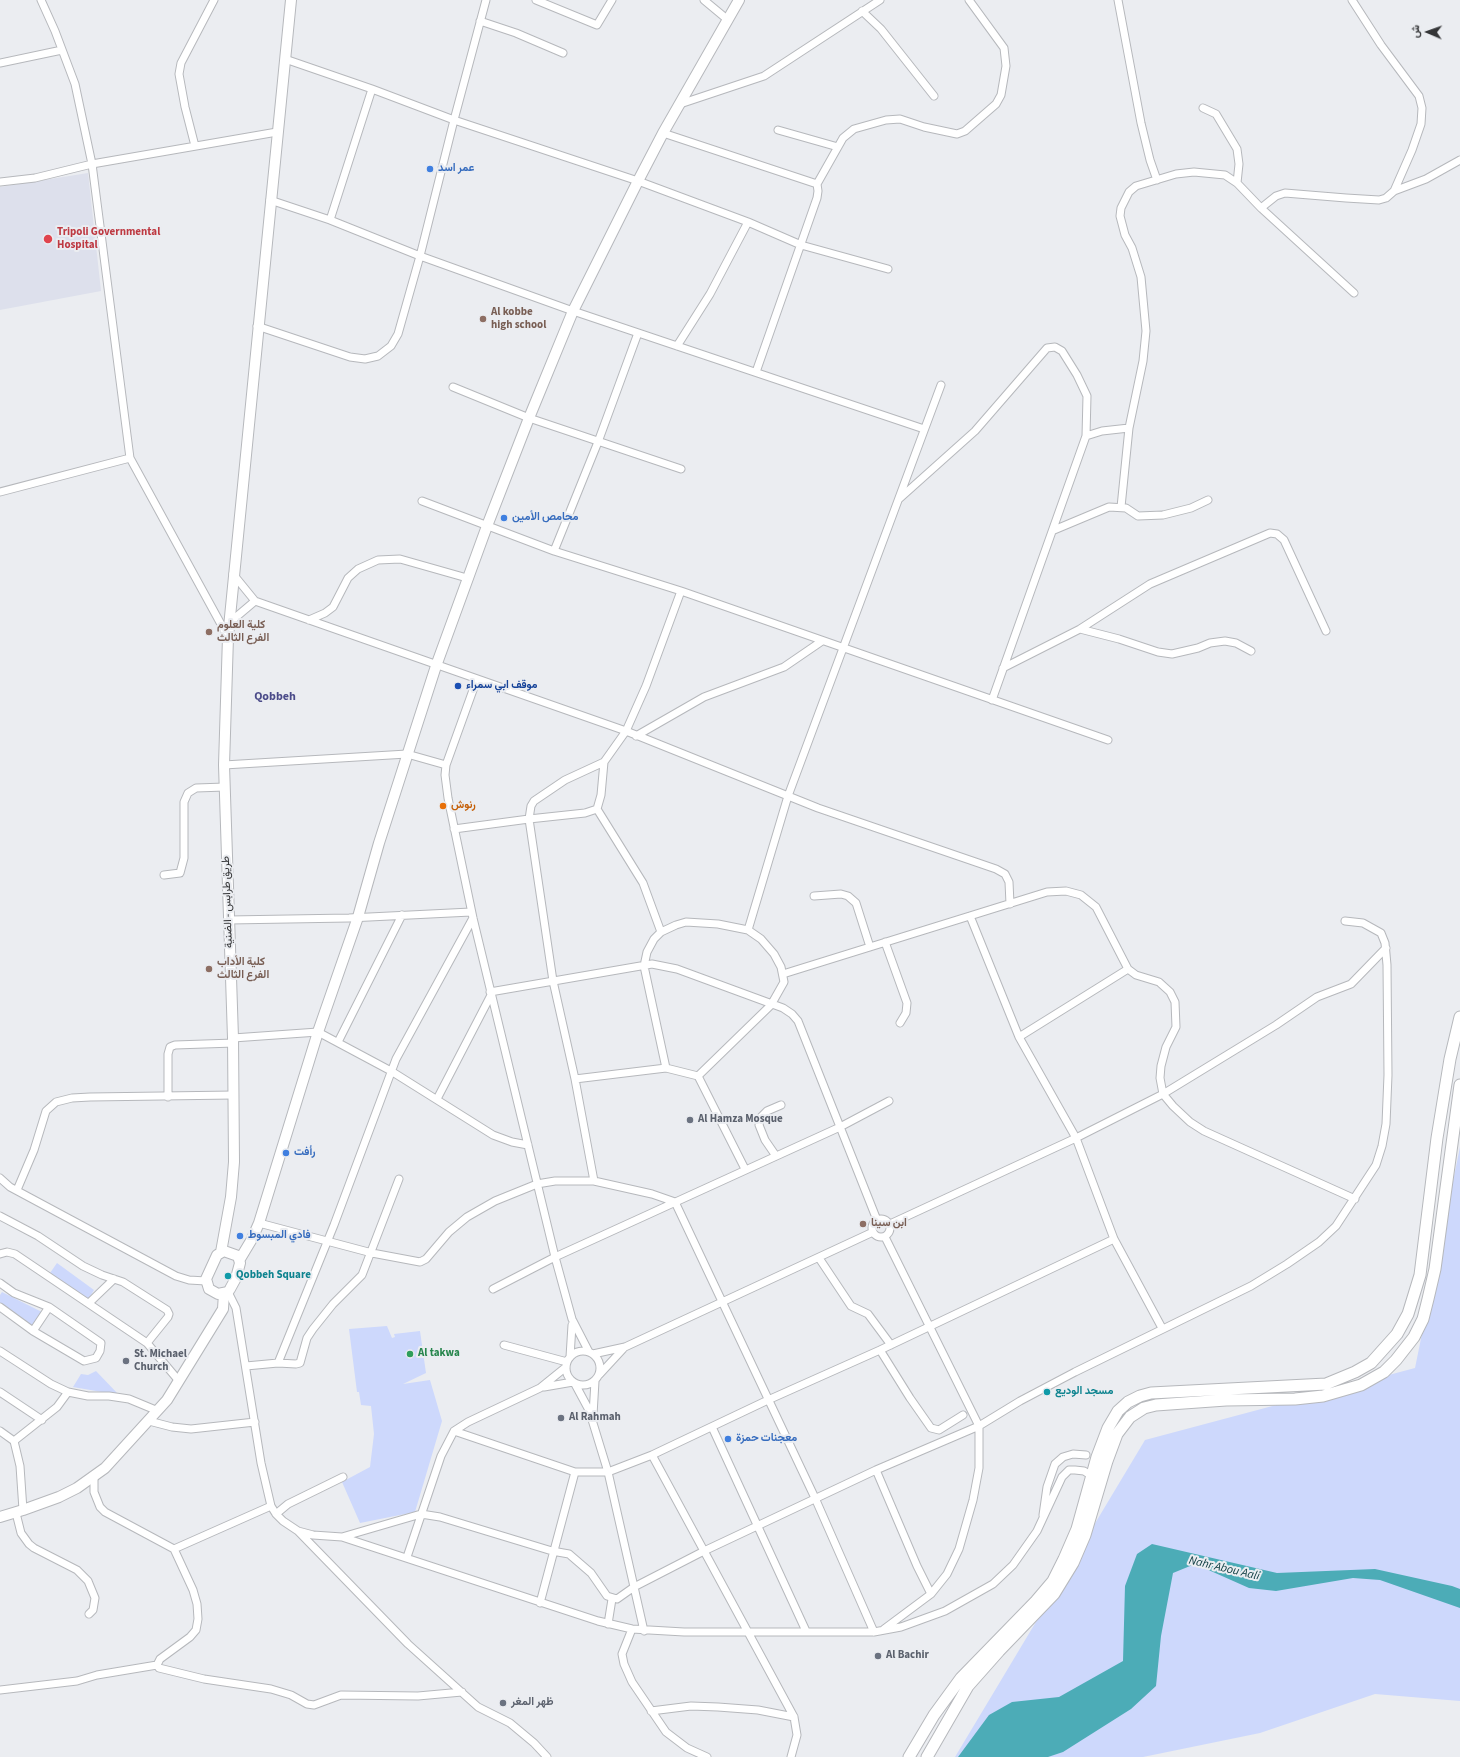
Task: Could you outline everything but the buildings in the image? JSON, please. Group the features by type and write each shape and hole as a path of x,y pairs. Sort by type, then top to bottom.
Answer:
{"main road":[{"name":"طريق طرابس - الضنية","path":"221,1252 231,1197 234,1162 234,1041 224,765 228,637 257,326 291,0"},
{"path":"0,1516 20,1512 59,1497 94,1477 158,1411 179,1381 223,1309 226,1292 236,1278 240,1259 252,1239 259,1223 318,1032 358,917 407,754 436,666 467,578 528,418 573,311 638,181 663,133 739,0"},
{"path":"909,1757 934,1715 961,1678 1036,1601 1052,1581 1064,1559 1077,1529 1092,1476 1108,1428 1118,1411 1128,1402 1140,1396 1181,1391 1320,1384 1356,1372 1371,1363 1397,1334 1408,1314 1420,1275 1428,1197 1442,1106 1450,1059 1460,1017"},
{"path":"926,1757 968,1686 998,1651 1054,1594 1073,1563 1085,1535 1104,1460 1123,1425 1130,1417 1144,1408 1181,1402 1295,1399 1323,1396 1361,1385 1384,1372 1396,1360 1414,1337 1423,1319 1437,1256 1460,1085"},
{"path":"1442,1106 1456,1108"},
{"path":"226,1292 218,1294 211,1291 206,1282 213,1262 217,1255 224,1251 235,1254 240,1259"},
{"path":"1422,1254 1437,1256"},
{"path":"916,1757 928,1733 934,1715"}],"street":[{"path":"41,0 75,84 92,164 130,458 228,637"},
{"path":"195,146 185,107 179,74 181,63 214,0"},
{"path":"257,326 350,357 365,359 378,356 391,346 398,334 420,256 486,0"},
{"path":"536,0 597,25 612,0"},
{"path":"704,0 728,20"},
{"path":"680,104 764,76 880,0"},
{"path":"756,372 802,245 817,198 817,184 843,138 854,130 886,120 900,119 924,128 957,134 965,131 996,104 1002,95 1006,66 1004,48 969,0"},
{"path":"1118,0 1141,123 1150,160 1157,180"},
{"path":"1352,0 1381,45 1411,83 1420,101 1421,124 1419,134 1394,191"},
{"path":"862,11 881,29 934,96"},
{"path":"480,22 516,33 563,53"},
{"path":"0,63 62,50"},
{"path":"285,59 372,89 454,120 638,181 748,222 802,245 888,269"},
{"path":"330,220 372,89"},
{"path":"1203,108 1216,114 1237,149 1239,164 1237,183"},
{"path":"778,130 838,147"},
{"path":"0,182 42,176 92,164 277,132"},
{"path":"663,133 817,184"},
{"path":"1261,208 1282,193 1378,200 1386,198 1394,191 1426,179 1460,160"},
{"path":"1121,507 1129,428 1142,361 1146,331 1141,277 1132,248 1125,235 1120,216 1121,208 1129,192 1136,186 1176,174 1202,173 1225,175 1237,183 1261,208 1354,293"},
{"path":"270,200 330,220 420,256 573,311 924,429"},
{"path":"677,346 707,300 748,222"},
{"path":"554,551 598,442 638,333"},
{"path":"896,502 975,431 1047,348 1055,347 1062,351 1077,375 1087,396 1086,436 1054,530 992,700"},
{"path":"748,930 788,796 896,502 941,385"},
{"path":"453,387 528,418 681,469"},
{"path":"1086,436 1102,431 1129,428"},
{"path":"0,492 130,458"},
{"path":"1054,530 1109,508 1121,507 1138,516 1163,515 1191,508 1208,500"},
{"path":"422,501 554,551 681,591 1108,740"},
{"path":"1003,668 1080,629 1150,584 1270,533 1277,534 1284,540 1326,631"},
{"path":"309,620 325,613 333,607 348,578 358,569 378,560 400,558 467,578"},
{"path":"233,574 255,601 436,666 626,731 818,808 883,832 996,869 1004,874 1009,882 1010,904"},
{"path":"594,1181 575,1079 553,980 529,819 531,806 538,797 565,780 604,762 626,731 646,686 681,591"},
{"path":"229,623 255,601"},
{"path":"1080,629 1119,639 1158,652 1172,654 1198,648 1210,643 1225,641 1236,643 1251,651"},
{"path":"636,736 704,697 784,667 822,641"},
{"path":"476,679 446,765 445,775 448,798 472,915 555,1257 572,1319 573,1332 568,1362 568,1375 585,1401 608,1472 644,1631"},
{"path":"224,765 407,754 446,765"},
{"path":"604,762 601,795 597,809 643,883 661,932"},
{"path":"164,875 180,873 184,858 184,802 188,793 196,788 225,787"},
{"path":"454,829 585,813 597,809"},
{"path":"783,974 1047,892 1066,891 1086,898 1096,907 1128,969 1136,975 1159,982 1170,992 1175,1002 1176,1027 1166,1047 1161,1066 1160,1078 1163,1094 1180,1113 1204,1130 1355,1199"},
{"path":"814,896 841,894 848,896 856,903 870,947"},
{"path":"229,920 472,915"},
{"path":"278,1363 327,1241 391,1071 428,997 472,915"},
{"path":"338,1042 402,916"},
{"path":"970,916 1019,1037 1076,1138 1114,1239 1162,1328"},
{"path":"342,1537 421,1514 440,1517 552,1551 569,1554 591,1573 607,1596 612,1599 621,1598 634,1587 704,1551 876,1470 979,1426 1026,1397 1162,1328 1250,1286 1319,1242 1336,1226 1376,1165 1382,1146 1386,1124 1388,1067 1386,948 1381,933 1363,923 1345,921"},
{"path":"666,1068 644,966 650,945 661,932 686,922 718,924 748,930 761,939 774,954 783,974 784,982 771,1005 698,1076"},
{"path":"884,942 907,1003 906,1014 900,1023"},
{"path":"890,1224 1076,1138 1163,1094 1276,1025 1317,997 1351,984 1386,948"},
{"path":"491,994 553,980 644,966 662,965 677,969 788,1011 798,1021 877,1220"},
{"path":"1019,1037 1128,969"},
{"path":"437,1099 491,994"},
{"path":"168,1097 168,1054 169,1049 173,1045 234,1041 318,1032 391,1071 493,1136 528,1145"},
{"path":"575,1079 666,1068 698,1076 745,1169"},
{"path":"17,1190 34,1150 46,1111 56,1102 72,1098 90,1097 168,1097 234,1094"},
{"path":"493,1289 555,1257 745,1169 840,1127 889,1101"},
{"path":"776,1156 765,1140 760,1125 761,1117 767,1111 781,1105"},
{"path":"0,1178 10,1187 176,1276 189,1280 206,1282"},
{"path":"246,1366 278,1363 300,1363 307,1338 313,1329 333,1304 362,1275 372,1253 399,1179"},
{"path":"259,1223 372,1253 423,1262 449,1232 467,1217 495,1201 537,1184 554,1181 594,1181 652,1194 675,1202 815,1498 874,1632"},
{"path":"0,1216 38,1236 83,1266 123,1282 167,1310 169,1314 165,1321 147,1343"},
{"path":"877,1220 885,1220 890,1224 890,1233 884,1237 878,1237 873,1232 873,1224 877,1220"},
{"path":"540,1388 578,1352 591,1353 625,1347 873,1232"},
{"path":"882,1630 931,1594 941,1583 953,1564 969,1515 979,1468 979,1426 884,1237"},
{"path":"454,1431 575,1472 608,1472 652,1455 768,1400 891,1345 1114,1239"},
{"path":"0,1254 7,1252 16,1254 147,1343 179,1381"},
{"path":"819,1258 851,1306 868,1314 891,1345"},
{"path":"89,1303 114,1279"},
{"path":"0,1283 14,1293 49,1307 101,1343 99,1355 92,1360 84,1361 33,1331 0,1307"},
{"path":"226,1292 236,1308 261,1463 271,1506 276,1514 283,1521 298,1531 408,1644 478,1707 519,1730 547,1757"},
{"path":"33,1331 49,1307"},
{"path":"572,1319 591,1353 600,1364 592,1419"},
{"path":"504,1346 568,1362"},
{"path":"407,1557 440,1456 454,1431 468,1422 540,1388 574,1383 582,1386 589,1385 597,1378 611,1360 625,1347"},
{"path":"880,1350 930,1428 939,1430 963,1415"},
{"path":"0,1351 51,1384 68,1392 88,1396 109,1396 129,1399 158,1411"},
{"path":"0,1392 42,1420"},
{"path":"14,1441 57,1407 68,1392"},
{"path":"149,1421 172,1427 191,1429 255,1422"},
{"path":"712,1426 806,1631"},
{"path":"0,1431 14,1441 20,1466 21,1533 34,1548 77,1570 88,1581 95,1598 93,1610 89,1614"},
{"path":"652,1455 746,1631 794,1717 797,1735 791,1757"},
{"path":"1042,1521 1047,1487 1055,1464 1060,1458 1067,1455 1086,1455"},
{"path":"876,1470 917,1566 931,1594"},
{"path":"298,1531 313,1535 342,1537 407,1557 540,1603 608,1624 632,1629 644,1631 874,1632 912,1624 945,1611 993,1584 1005,1574 1017,1560 1037,1531 1062,1477 1067,1472 1075,1470 1084,1471 1092,1476"},
{"path":"540,1603 552,1551 575,1472"},
{"path":"0,1690 77,1681 97,1675 157,1665 163,1656 196,1630 198,1619 197,1604 193,1590 174,1549 105,1512 96,1500 94,1492 94,1477"},
{"path":"276,1514 288,1504 344,1477"},
{"path":"174,1549 271,1506"},
{"path":"608,1624 612,1599"},
{"path":"632,1629 624,1649 624,1664 632,1682 666,1732 688,1748 707,1757"},
{"path":"157,1665 159,1668 204,1679 271,1689 291,1695 307,1704 314,1705 341,1695 418,1696 462,1692"},
{"path":"651,1711 691,1706 718,1707 758,1710 794,1717"}],"shaded area":[{"name":"Tripoli Governmental Hospital","path":"88,173 101,291 0,310 0,187"},
{"path":"1460,1147 1460,1701 1375,1694 1260,1733 1143,1757 955,1757 1145,1440 1415,1368"},
{"path":"57,1263 94,1290 88,1300 50,1273"},
{"path":"2,1292 42,1312 32,1328 0,1306 0,1295"},
{"path":"387,1326 392,1338 395,1337 394,1334 420,1331 426,1373 403,1384 430,1380 442,1421 415,1512 360,1523 342,1482 370,1467 374,1434 371,1406 361,1405 359,1392 357,1392 349,1329"},
{"path":"96,1371 119,1395 73,1387 81,1374 88,1375"}],"water":[{"name":"Nahr Abou Aali","path":"1152,1544 1277,1573 1375,1569 1460,1589 1460,1608 1380,1580 1353,1578 1276,1591 1249,1588 1195,1564 1173,1573 1161,1636 1156,1686 1131,1709 1063,1752 1048,1757 958,1757 989,1715 1012,1702 1059,1697 1123,1661 1125,1586 1137,1554"}],"place":[{"name":"عمر اسد","path":"430,169"},
{"name":"Tripoli Governmental Hospital","path":"48,239"},
{"name":"Al kobbe high school","path":"483,319"},
{"name":"محامص الأمين","path":"504,518"},
{"name":"كلية العلوم الفرع الثالث","path":"209,632"},
{"name":"موقف ابي سمراء","path":"458,686"},
{"name":"رنوش","path":"443,806"},
{"name":"كلية الأداب الفرع الثالث","path":"209,969"},
{"name":"Al Hamza Mosque","path":"690,1120"},
{"name":"رأفت","path":"286,1153"},
{"name":"ابن سينا","path":"863,1224"},
{"name":"فادي المبسوط","path":"240,1236"},
{"name":"Qobbeh Square","path":"228,1276"},
{"name":"Al takwa","path":"410,1354"},
{"name":"St. Michael Church","path":"126,1361"},
{"name":"مسجد الوديع","path":"1047,1392"},
{"name":"Al Rahmah","path":"561,1418"},
{"name":"معجنات حمزة","path":"728,1439"},
{"name":"Al Bachir","path":"878,1656"},
{"name":"ظهر المغر","path":"503,1703"}],"district":[{"name":"Qobbeh","path":"275,697"}]}
